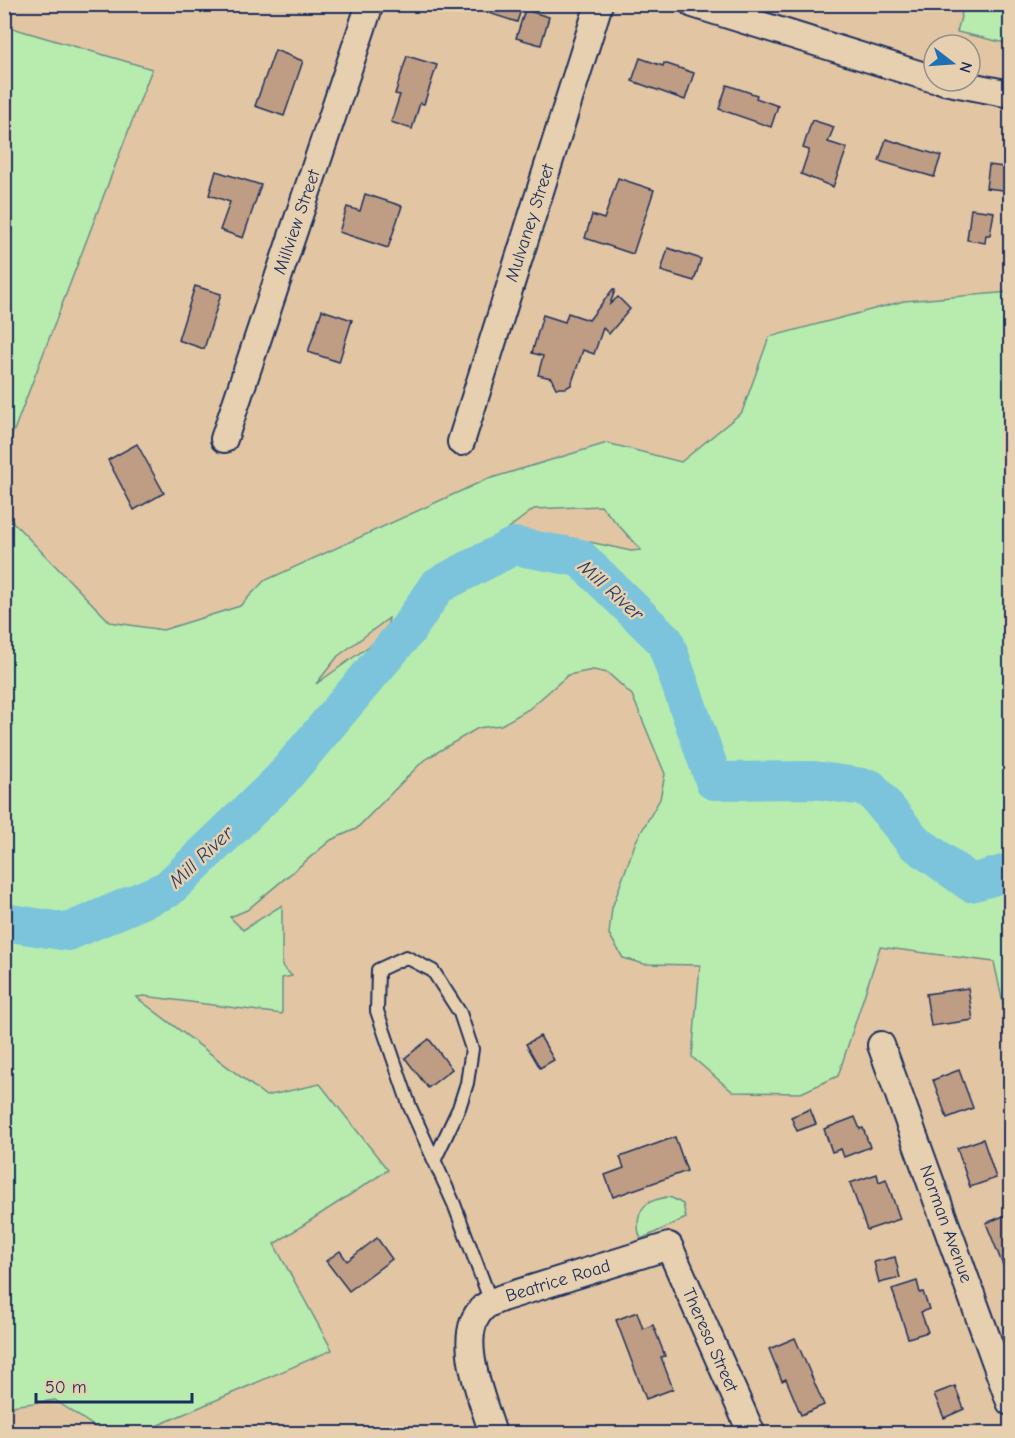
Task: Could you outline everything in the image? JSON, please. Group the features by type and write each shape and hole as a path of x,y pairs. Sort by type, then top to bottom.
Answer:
{"street":[{"name":"Millview Street","path":"224,439 370,4"},
{"name":"Mulvaney Street","path":"461,442 599,4"},
{"path":"693,4 792,37 922,75"},
{"path":"982,88 1011,94"},
{"name":"Norman Avenue","path":"882,1045 1011,1402"},
{"name":"Beatrice Road","path":"494,1434 475,1375 470,1341 480,1310 491,1302 669,1246"},
{"name":"Theresa Street","path":"669,1246 752,1434"}],"lane":[{"path":"434,1161 459,1108 467,1083 472,1049 460,1013 433,971 406,957 378,970 377,1011 410,1107 434,1161 454,1204 491,1302"}],"green space":[{"path":"964,5 1010,5 1010,44 982,38 982,33 957,32"},
{"path":"4,26 152,69 5,454"},
{"path":"1010,292 1010,549 1006,563 1010,564 1010,1035 994,962 880,947 838,1076 801,1093 733,1092 692,1057 700,965 644,964 623,958 609,934 612,908 636,841 660,799 665,774 632,695 608,673 593,670 568,675 529,709 501,725 478,728 424,760 356,829 331,840 247,910 230,917 243,930 282,905 282,966 292,976 282,978 282,1014 144,996 136,997 266,1096 320,1084 388,1170 274,1244 332,1350 140,1433 104,1433 55,1400 5,1407 5,514 110,622 163,630 240,606 264,581 485,480 607,443 681,462 742,412 769,337 904,301","holes":["601,506 641,550 631,551 567,537 535,549 469,558 534,509","389,618 386,634 316,684 338,656"]},
{"path":"666,1197 683,1204 686,1218 641,1239 638,1225 641,1211 649,1203"}],"building":[{"path":"473,4 523,4 517,22 473,8"},
{"path":"525,10 549,17 541,45 516,38"},
{"path":"275,50 303,61 284,116 255,106"},
{"path":"407,56 437,65 424,104 420,103 412,129 391,122 400,95 395,94"},
{"path":"640,58 694,73 685,100 632,81"},
{"path":"727,85 757,95 756,98 778,106 771,127 719,109"},
{"path":"812,120 834,127 828,142 847,148 833,187 801,174 809,150 803,148"},
{"path":"886,139 941,156 934,177 879,161"},
{"path":"989,165 1011,168 1011,191 986,188"},
{"path":"216,171 261,185 243,238 220,230 230,202 209,195"},
{"path":"618,178 654,190 633,254 585,238 592,215 604,219"},
{"path":"365,194 402,206 388,248 339,232 347,207 360,211"},
{"path":"971,209 994,212 990,235 986,235 985,243 967,240"},
{"path":"668,248 701,259 694,281 661,271"},
{"path":"195,286 221,294 204,349 178,340"},
{"path":"613,289 615,290 610,304 618,297 630,309 609,334 603,328 594,354 583,350 571,385 566,388 556,388 551,378 538,375 543,356 532,353 543,315 565,322 568,313 589,320"},
{"path":"322,310 352,320 339,362 308,352"},
{"path":"137,444 164,493 134,510 108,460"},
{"path":"968,988 973,1020 931,1026 926,994"},
{"path":"540,1036 554,1060 540,1068 526,1044"},
{"path":"429,1039 452,1069 428,1088 405,1058"},
{"path":"959,1070 973,1108 947,1118 933,1080"},
{"path":"810,1109 816,1124 797,1131 791,1117"},
{"path":"855,1117 860,1129 863,1128 870,1147 844,1157 841,1149 832,1152 824,1129"},
{"path":"675,1137 687,1171 613,1197 605,1175 624,1168 620,1157"},
{"path":"983,1139 996,1178 970,1187 957,1148"},
{"path":"877,1174 879,1182 886,1179 900,1219 867,1230 850,1183"},
{"path":"1011,1213 1011,1283 1010,1283 986,1223"},
{"path":"377,1238 392,1259 349,1291 326,1261 340,1251 347,1261"},
{"path":"895,1257 900,1278 879,1283 874,1262"},
{"path":"917,1281 920,1293 923,1292 929,1309 921,1312 928,1332 908,1338 892,1289"},
{"path":"637,1312 643,1329 653,1325 665,1356 661,1357 673,1389 646,1399 616,1320"},
{"path":"795,1338 824,1405 801,1415 786,1379 782,1381 769,1349"},
{"path":"955,1386 964,1409 944,1418 934,1394"}],"waterway":[{"name":"Mill River","path":"4,922 68,932 168,889 281,780 409,628 437,586 514,546 580,558 665,641 714,781 814,780 870,788 914,842 971,883 1010,872"}]}
